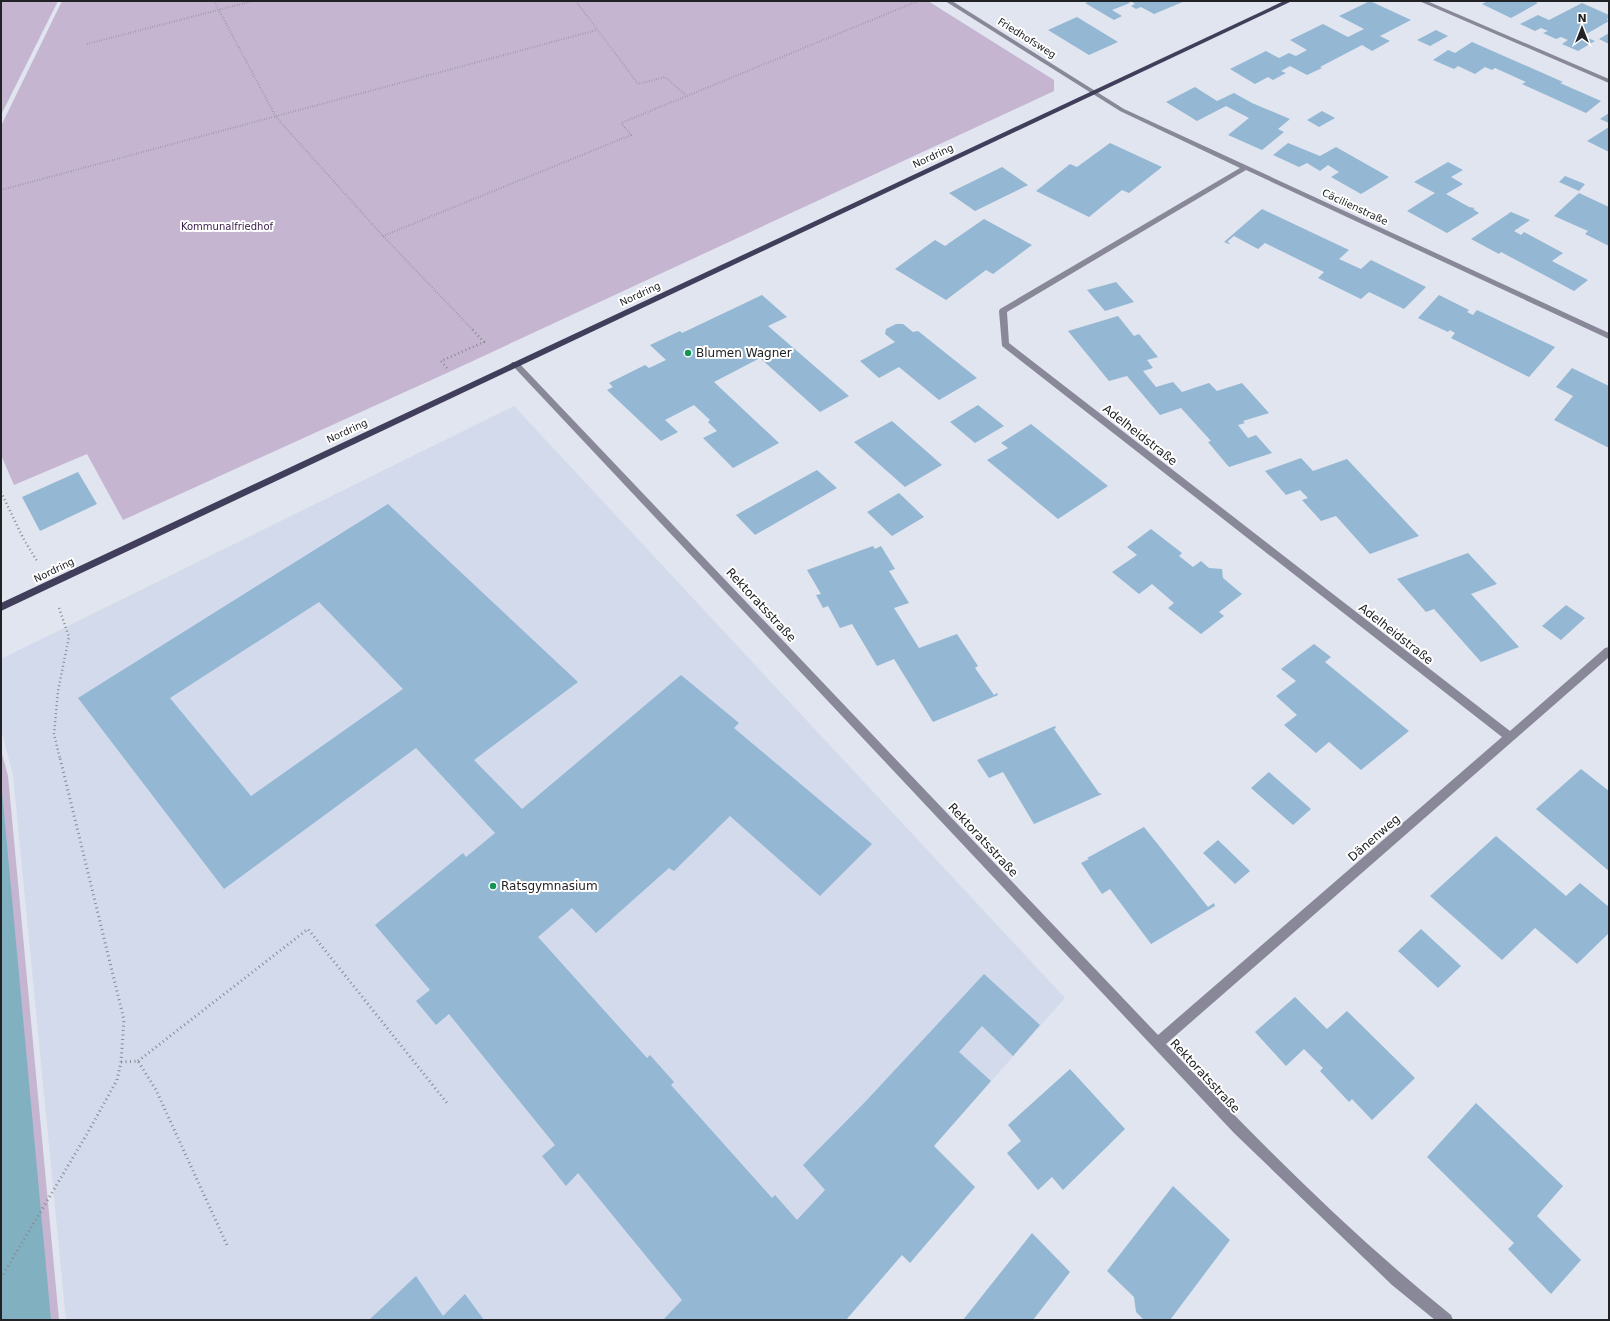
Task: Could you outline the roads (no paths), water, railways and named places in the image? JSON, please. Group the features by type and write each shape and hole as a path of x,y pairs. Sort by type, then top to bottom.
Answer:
{"main road":[{"name":"Nordring","path":"1,607 1289,1"}],"street":[{"name":"Friedhofsweg","path":"948,1 1095,92"},
{"path":"1422,1 1609,81"},
{"name":"Cäcilienstraße","path":"1095,92 1122,110 1609,336"},
{"name":"Adelheidstraße","path":"1245,168 1003,311 1005,344 1510,737"},
{"name":"Rektoratsstraße","path":"515,364 1238,1129 1397,1280 1446,1320"},
{"name":"Dänenweg","path":"1157,1044 1609,651"}],"water":[{"path":"1,780 51,1320 1,1320"}],"place":[{"name":"Blumen Wagner","path":"688,353"},
{"name":"Ratsgymnasium","path":"493,886"}],"park label":[{"name":"Kommunalfriedhof","path":"227,226"}]}
